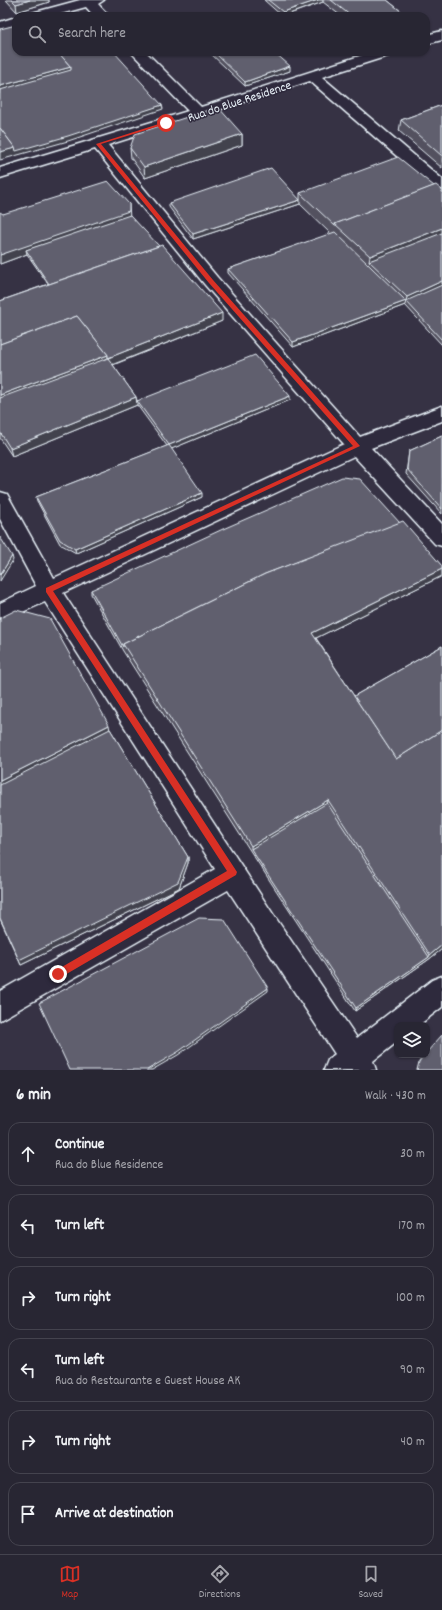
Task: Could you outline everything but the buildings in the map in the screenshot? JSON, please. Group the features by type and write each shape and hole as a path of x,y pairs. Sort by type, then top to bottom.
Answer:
{"street":[{"path":"51,12 91,1 99,12"},
{"path":"0,26 12,23"},
{"path":"430,39 442,35"},
{"path":"142,56 198,113"},
{"name":"Rua do Blue Residence","path":"0,173 198,113 374,56"},
{"path":"312,76 442,187"},
{"path":"98,144 211,281 357,446 442,538"},
{"path":"0,613 357,446 442,413"},
{"path":"0,500 49,590 233,872 351,1066 442,990"},
{"path":"0,1006 233,872"}],"route":[{"path":"58,974 233,872 49,590 357,446 211,281 98,144 166,123"}]}
